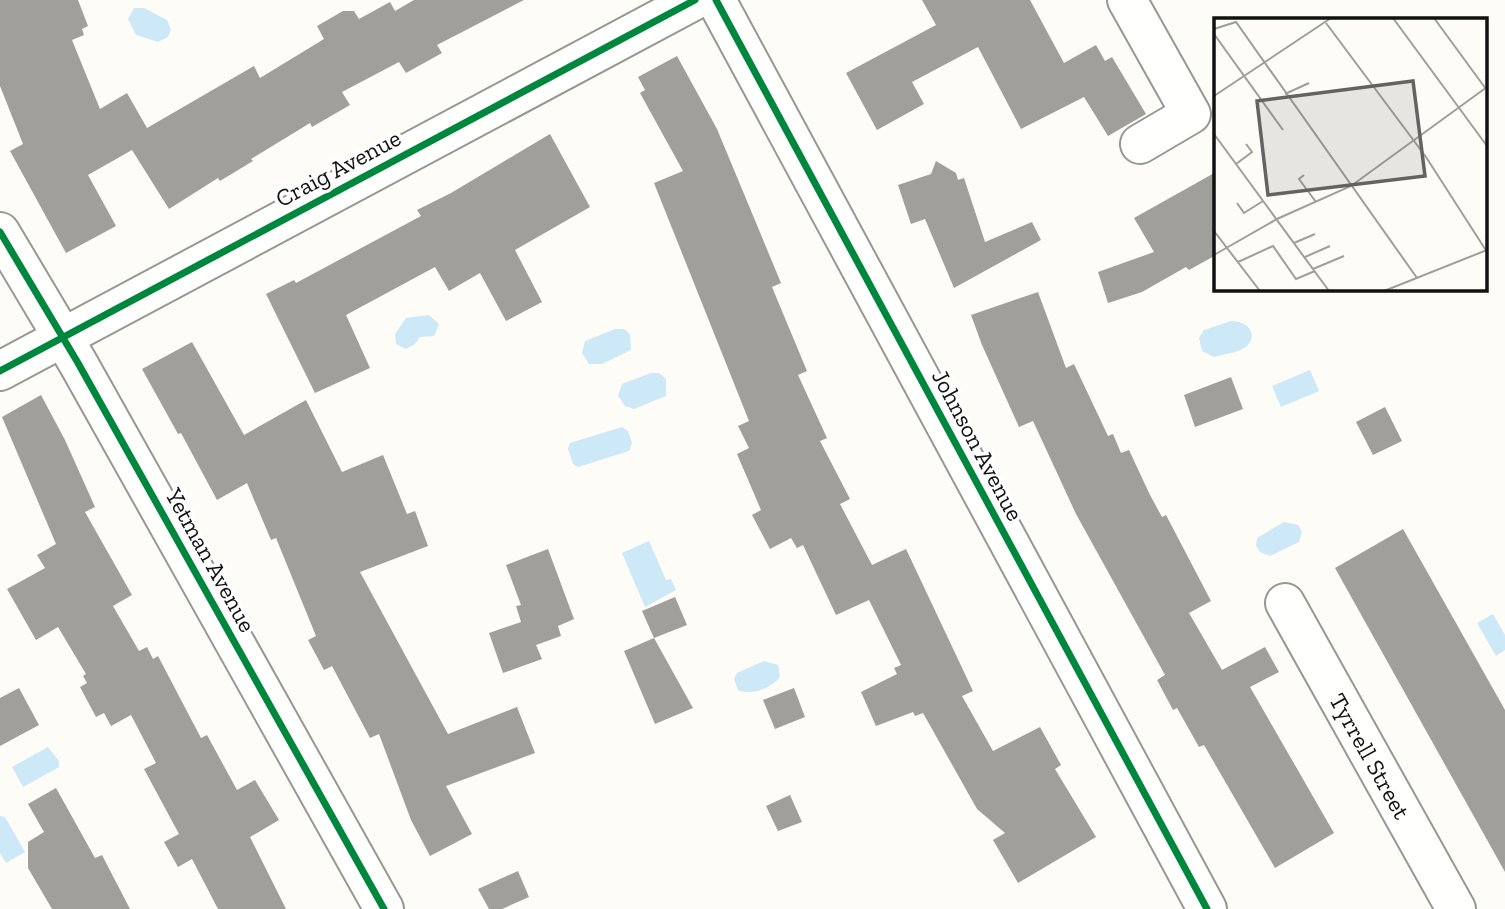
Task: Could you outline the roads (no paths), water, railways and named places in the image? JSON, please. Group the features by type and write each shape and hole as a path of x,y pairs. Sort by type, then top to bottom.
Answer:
{"street":[{"name":"Craig Avenue","path":"0,371 695,0"},
{"name":"Johnson Avenue","path":"716,0 1207,909"},
{"path":"1127,0 1191,114 1140,144"},
{"name":"Yetman Avenue","path":"0,232 62,336 384,909"},
{"name":"Tyrrell Street","path":"1285,603 1456,909"}],"water":[{"path":"134,8 144,8 167,20 171,30 168,37 158,42 136,35 128,19"},
{"path":"429,315 439,324 434,336 420,337 406,349 396,344 395,334 406,318"},
{"path":"1231,321 1249,328 1252,336 1247,346 1236,352 1214,357 1202,351 1199,338 1204,330"},
{"path":"615,329 624,329 630,334 631,350 602,364 589,364 582,353 585,341"},
{"path":"1310,370 1319,391 1281,407 1272,386"},
{"path":"651,373 659,373 666,379 666,396 634,409 625,406 618,396 622,384"},
{"path":"622,427 628,431 632,443 629,451 578,467 573,464 568,449 570,443"},
{"path":"1284,522 1298,525 1302,532 1299,542 1270,556 1260,552 1256,546 1257,538"},
{"path":"649,541 666,580 671,579 676,590 645,607 622,553"},
{"path":"1493,614 1505,635 1505,650 1496,656 1477,623"},
{"path":"764,661 778,665 780,676 777,680 755,691 738,690 734,679 737,673"},
{"path":"48,747 59,761 59,767 23,787 12,767"},
{"path":"0,816 5,817 25,852 6,863 0,853"}]}
